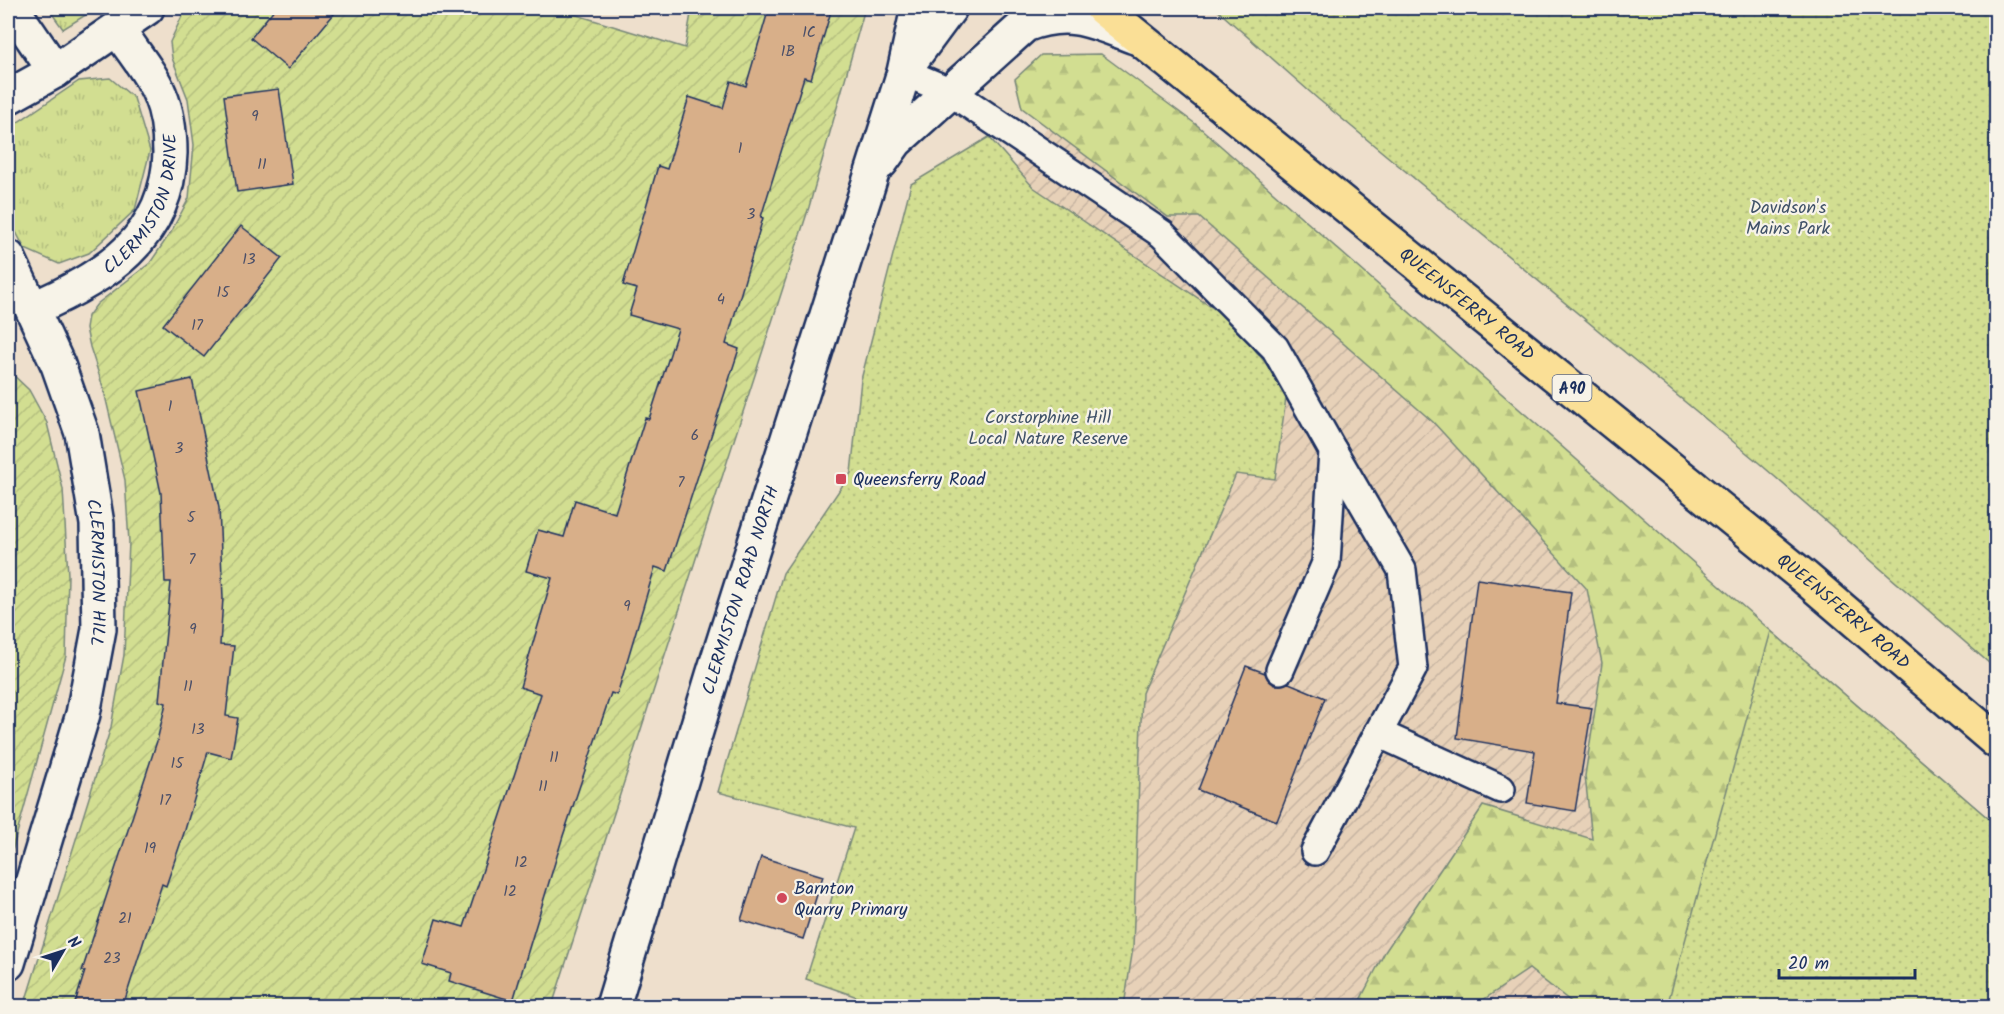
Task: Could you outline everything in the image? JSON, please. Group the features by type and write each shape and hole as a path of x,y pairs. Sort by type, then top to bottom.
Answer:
{"main road":[{"name":"QUEENSFERRY ROAD","path":"1102,8 1803,576 1996,741"}],"street":[{"path":"12,8 55,71"},
{"path":"8,97 55,71 147,8"},
{"name":"CLERMISTON ROAD NORTH","path":"613,1006 716,664 903,72 918,8"},
{"name":"CLERMISTON ROAD NORTH","path":"903,72 950,8"},
{"name":"CLERMISTON ROAD NORTH","path":"871,175 896,141 1025,25 1046,17 1073,16 1142,40"},
{"name":"CLERMISTON DRIVE","path":"24,306 72,292 102,274 131,250 152,223 169,176 170,128 160,93 118,29"},
{"name":"CLERMISTON HILL","path":"8,257 24,306 58,365 82,433 97,524 99,629 83,714 8,963"}],"lane":[{"path":"903,72 951,92 1162,234 1275,348 1402,570 1413,668 1315,851"},
{"path":"1280,670 1326,563 1334,451"},
{"path":"1378,733 1501,789"}],"shaded area":[{"path":"1085,79 1771,631 1667,1006 1087,1006 992,198"}],"green space":[{"path":"48,8 97,8 63,29"},
{"path":"190,8 554,8 685,48 692,8 865,8 809,207 552,1006 24,1006 111,727 124,655 129,542 125,480 103,387 86,328 88,316 97,304 150,263 171,232 189,198 194,145 188,99 172,58 170,42 183,14"},
{"name":"Davidson's Mains Park","path":"1215,8 1996,8 1996,669 1759,463 1318,99"},
{"path":"1101,54 1197,125 1771,631 1996,825 1996,1006 1572,1006 1570,1001 1529,969 1474,1006 1357,1006 1385,952 1483,806 1592,839 1585,776 1602,663 1587,589 1433,422 1199,217 1168,217 1022,108 1015,79 1041,55"},
{"path":"110,78 134,98 150,151 135,210 89,253 59,264 25,249 8,217 8,129 79,81"},
{"name":"Corstorphine Hill Local Nature Reserve","path":"989,137 1033,187 1232,321 1287,390 1275,479 1236,474 1142,693 1133,948 1124,1006 883,1006 806,979 854,828 718,792 783,573 851,473 861,380 911,184"},
{"path":"8,370 29,390 47,423 63,489 68,575 66,656 8,866"},
{"path":"1771,631 1996,825 1996,1006 1667,1006"}],"building":[{"path":"275,8 339,8 288,69 251,38"},
{"path":"769,8 832,8 811,79 804,77 761,217 763,218 726,344 739,349 667,571 655,567 617,695 611,693 563,836 513,1001 449,981 451,973 422,964 436,919 464,927 541,694 520,687 552,578 526,571 538,530 564,537 575,500 615,513 645,418 649,419 678,329 629,315 637,289 623,285 658,166 667,169 689,97 723,108 731,81 746,86"},
{"path":"279,89 293,184 237,192 224,96"},
{"path":"241,226 282,258 204,357 163,325"},
{"path":"192,379 219,508 223,598 220,645 234,646 226,716 238,718 231,758 208,752 185,830 166,886 162,884 123,1006 74,1006 85,971 82,971 157,741 166,703 159,701 171,582 165,582 161,493 139,391"},
{"path":"1477,579 1571,592 1556,703 1592,708 1575,811 1527,803 1535,751 1457,738"},
{"path":"1246,666 1265,673 1274,685 1289,683 1325,698 1277,821 1198,790"},
{"name":"Barnton Quarry Primary","path":"761,857 823,876 803,939 741,920"}],"place":[{"name":"Queensferry Road","path":"841,479"},
{"name":"Barnton Quarry Primary","path":"782,898"}]}
